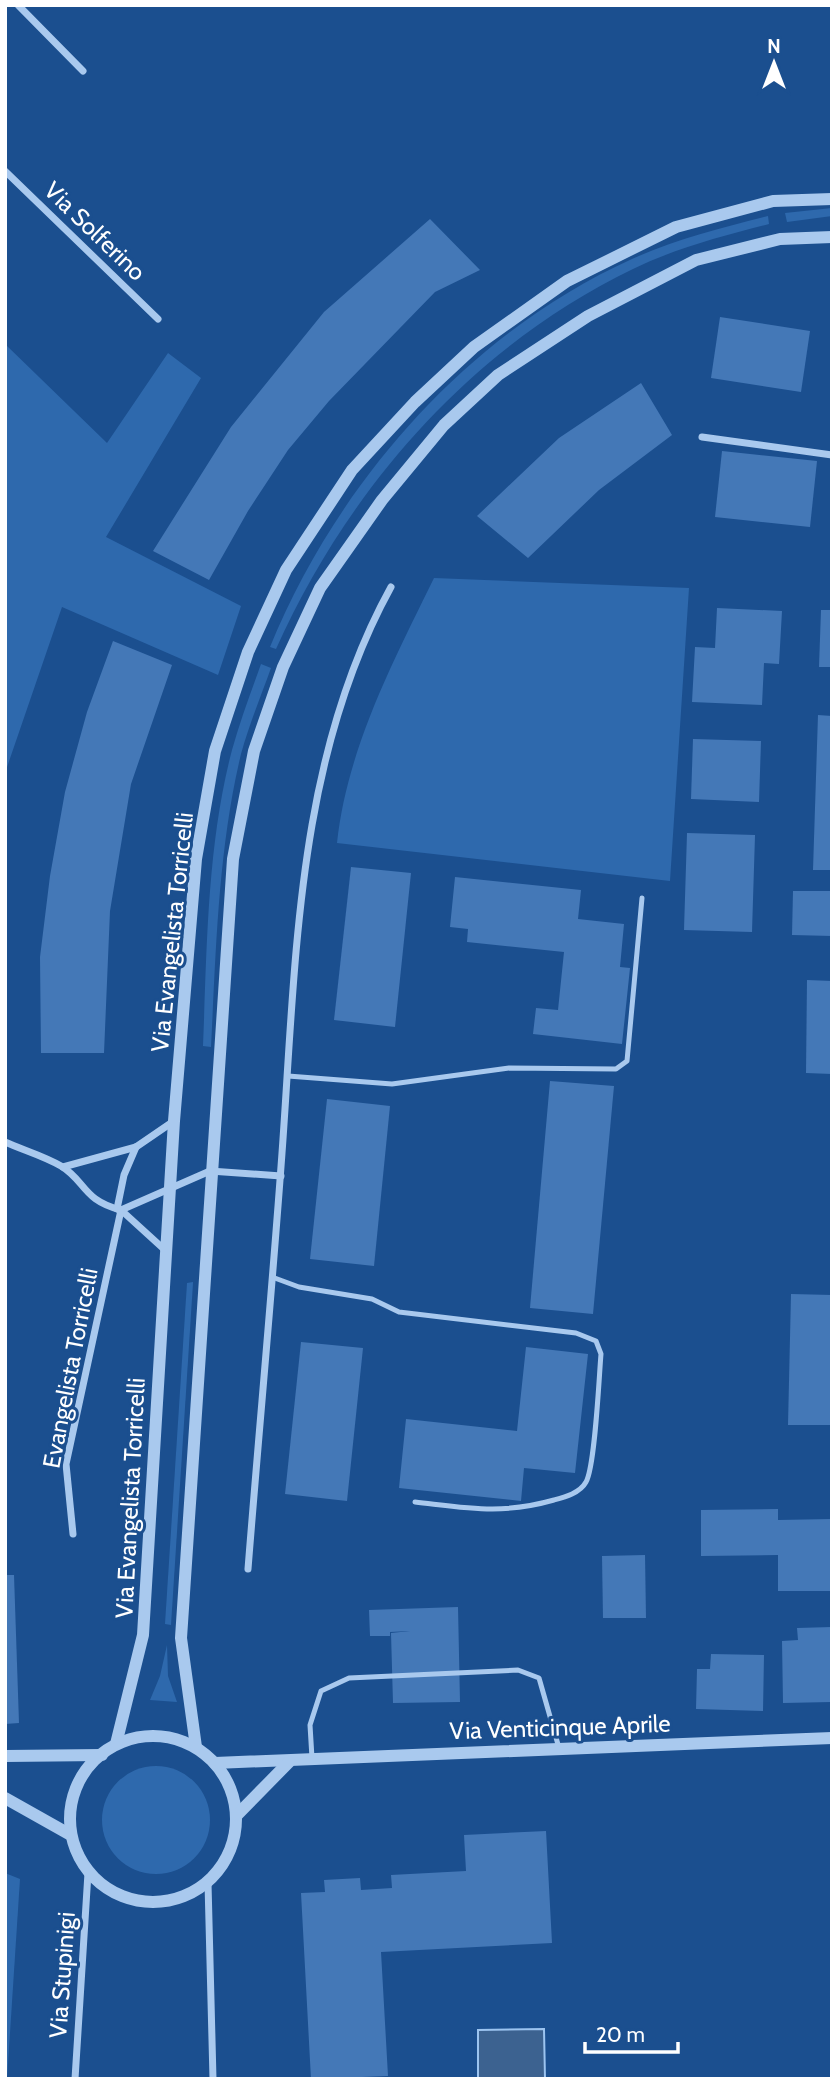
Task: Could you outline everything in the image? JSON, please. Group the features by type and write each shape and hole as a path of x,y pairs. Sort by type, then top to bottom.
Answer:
{"street":[{"path":"18,5 83,71"},
{"name":"Via Solferino","path":"5,171 158,319"},
{"name":"Via Evangelista Torricelli","path":"116,1744 143,1635 174,1121 196,859 215,751 241,668 286,570 352,470 415,402 474,347 567,281 676,226 773,201 832,199"},
{"path":"196,1747 181,1638 210,1171 233,859 254,751 283,667 320,589 382,500 444,425 498,375 588,316 696,260 780,239 832,237"},
{"path":"702,437 832,455"},
{"path":"247,1569 298,945 316,796 344,691 367,631 391,587"},
{"path":"63,1167 136,1147 174,1121"},
{"path":"5,1142 63,1167 87,1194 119,1210 166,1251"},
{"name":"Evangelista Torricelli","path":"73,1534 66,1464 124,1175 136,1147"},
{"path":"119,1210 170,1191 210,1171 281,1176"},
{"path":"157,1736 196,1747 215,1763 231,1787 237,1815 231,1852 208,1883 168,1902 124,1899 88,1873 69,1834 73,1793 102,1755 116,1744 157,1736"},
{"name":"Via Venticinque Aprile","path":"215,1763 832,1738"},
{"path":"5,1756 102,1755"},
{"path":"237,1815 289,1762"},
{"path":"5,1798 69,1834"},
{"name":"Via Stupinigi","path":"75,2079 88,1873"},
{"path":"208,1883 213,2079"}],"lane":[{"path":"288,1076 392,1084 509,1068 616,1069 627,1061 642,898"},
{"path":"272,1277 299,1287 349,1293 399,1312 576,1333 596,1341 601,1354 590,1458 587,1482 578,1492 520,1509 494,1511 415,1502"},
{"path":"312,1760 310,1725 321,1691 349,1678 518,1670 539,1678 559,1748"}],"shaded area":[{"path":"832,208 832,216 787,222 785,213"},
{"path":"768,216 769,224 666,255 633,269 575,301 520,338 469,381 422,428 378,478 305,590 276,649 270,647 298,586 332,528 371,472 415,419 463,371 516,328 572,290 632,259 682,240"},
{"path":"5,344 107,443 168,353 201,378 106,537 241,606 218,675 62,607 5,773"},
{"path":"434,578 689,588 670,881 337,843 342,808 361,740 388,674"},
{"path":"261,664 271,668 244,743 233,790 219,900 211,1047 203,1046 207,934 217,822 232,750"},
{"path":"193,1282 171,1625 165,1624 187,1283"},
{"path":"167,1645 168,1676 177,1702 150,1700 160,1676"},
{"path":"156,1766 177,1770 195,1781 206,1799 210,1820 206,1841 195,1859 177,1870 156,1874 135,1870 117,1859 106,1841 102,1820 106,1799 117,1781 135,1770"},
{"path":"5,1873 20,1879 7,2079 5,2079"},
{"path":"544,2029 545,2079 478,2079 478,2030"}],"building":[{"path":"430,219 480,270 435,292 329,401 288,450 248,511 209,580 153,551 231,427 324,312"},
{"path":"720,317 810,331 801,392 711,378"},
{"path":"641,383 672,435 599,490 528,558 477,516 559,438"},
{"path":"722,451 817,461 810,527 715,517"},
{"path":"717,608 782,611 779,664 764,663 762,705 692,702 695,647 715,648"},
{"path":"821,610 832,610 832,667 819,667"},
{"path":"113,641 172,665 131,784 110,911 104,1053 41,1053 40,957 50,876 65,792 87,712"},
{"path":"818,715 832,716 832,870 813,870"},
{"path":"693,739 761,741 759,802 691,799"},
{"path":"687,833 755,835 752,932 684,930"},
{"path":"351,867 411,873 395,1027 334,1020"},
{"path":"455,877 581,890 578,919 624,924 620,967 630,968 622,1044 533,1034 536,1008 558,1010 564,952 467,942 468,929 450,927"},
{"path":"793,891 832,891 832,936 792,935"},
{"path":"807,980 832,981 832,1074 806,1073"},
{"path":"550,1081 614,1086 593,1314 530,1308"},
{"path":"327,1099 390,1106 374,1266 310,1259"},
{"path":"791,1294 832,1295 832,1425 788,1425"},
{"path":"301,1342 363,1348 347,1501 285,1494"},
{"path":"526,1347 588,1354 575,1473 524,1468 521,1501 399,1488 406,1419 517,1431"},
{"path":"778,1509 778,1520 832,1519 832,1591 778,1591 778,1555 701,1556 701,1510"},
{"path":"645,1555 646,1618 603,1618 602,1556"},
{"path":"5,1575 14,1575 19,1723 5,1724"},
{"path":"458,1607 460,1702 393,1703 391,1633 410,1631 390,1632 390,1636 370,1636 369,1610"},
{"path":"832,1627 832,1702 783,1703 782,1641 798,1640 797,1628"},
{"path":"711,1654 764,1655 763,1711 696,1709 697,1669 710,1669"},
{"path":"546,1831 552,1943 381,1952 388,2076 311,2079 301,1893 325,1892 324,1880 360,1878 361,1890 392,1888 391,1875 466,1871 464,1835"}]}
